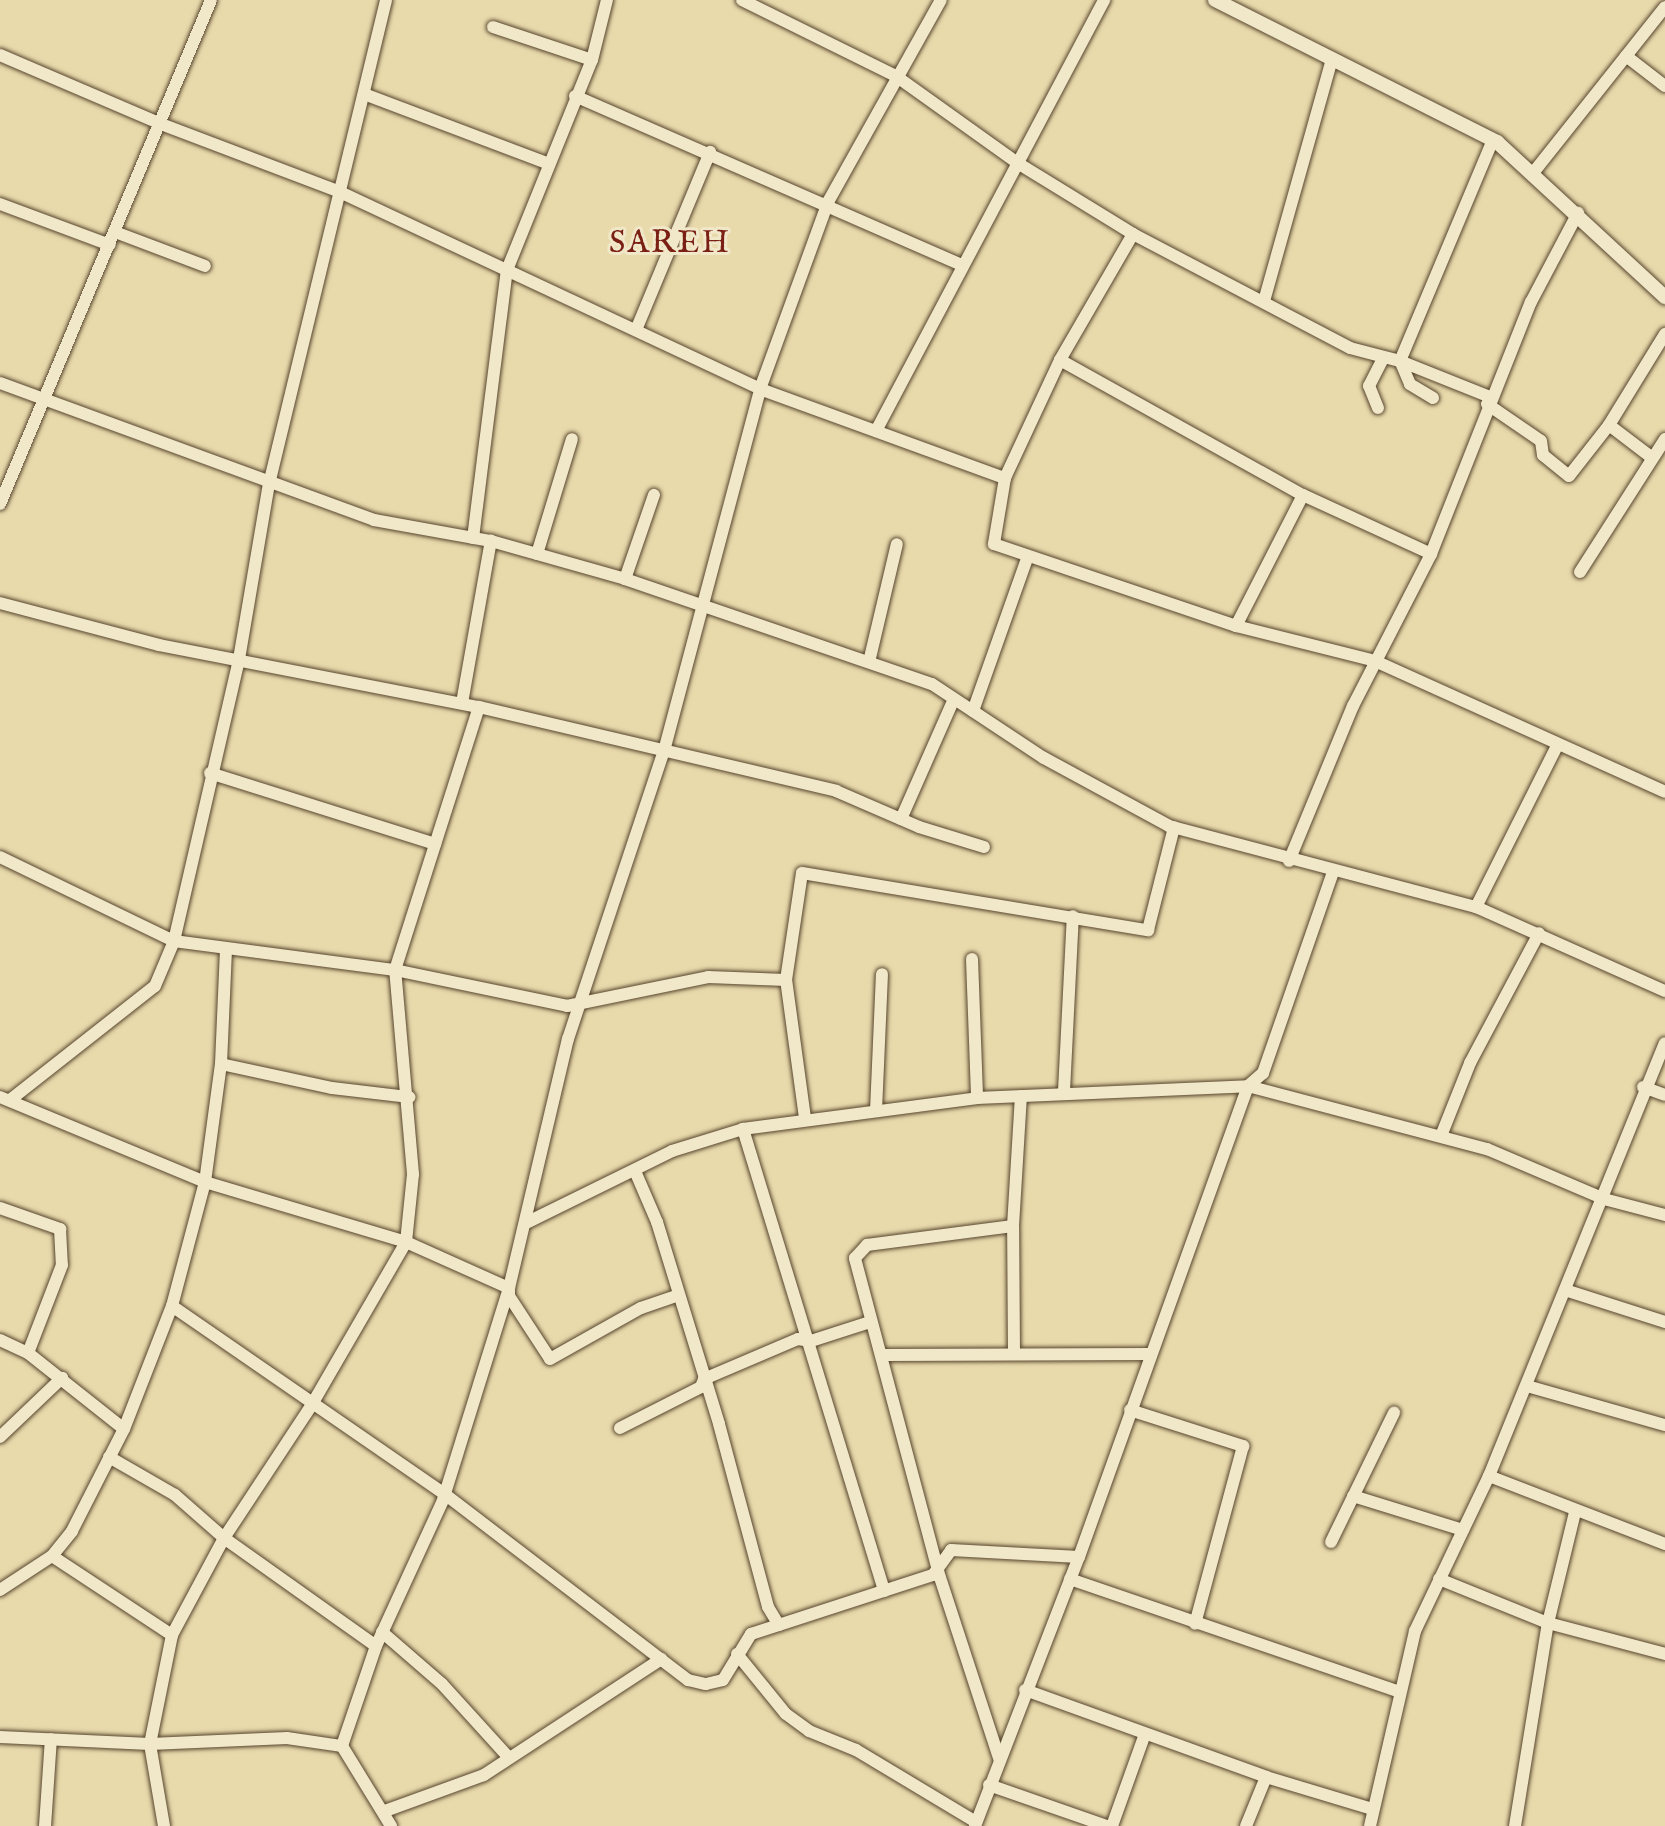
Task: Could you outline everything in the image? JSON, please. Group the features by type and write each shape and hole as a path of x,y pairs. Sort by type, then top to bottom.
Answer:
{"street":[{"path":"0,504 3,490 43,403 211,0"},
{"path":"5,1098 155,986 174,941 210,773 239,659 269,484 386,0"},
{"path":"473,538 507,270 547,163 592,60 607,0"},
{"path":"742,0 896,76 1016,162 1133,234 1382,360 1400,361 1489,400 1541,441 1543,455 1569,476 1609,425 1665,334"},
{"path":"342,1746 376,1646 442,1492 509,1288 528,1222 539,1147 581,1001 664,751 701,602 760,389 828,202 941,0"},
{"path":"876,431 1104,0"},
{"path":"1215,0 1493,140 1578,213 1665,297"},
{"path":"1533,173 1665,7"},
{"path":"493,27 592,60"},
{"path":"0,55 161,124 340,192 760,389 1005,478"},
{"path":"1626,56 1665,86"},
{"path":"1264,301 1332,59"},
{"path":"364,94 547,163"},
{"path":"575,96 828,202 962,265"},
{"path":"1433,398 1410,384 1400,361 1493,140"},
{"path":"636,330 710,152"},
{"path":"0,204 110,245"},
{"path":"1289,861 1375,661 1431,554 1489,400 1531,302 1578,213"},
{"path":"115,232 205,266"},
{"path":"1133,234 1060,360 1005,478 994,544 1236,626 1375,661 1665,792"},
{"path":"1060,360 1303,495 1431,554"},
{"path":"1378,408 1369,386 1382,360"},
{"path":"0,383 43,403 374,520 491,541 625,579 701,602 932,684 1044,758 1174,827 1289,861 1476,907 1665,991"},
{"path":"1609,425 1651,457"},
{"path":"537,554 572,439"},
{"path":"1580,572 1665,439"},
{"path":"625,579 654,495"},
{"path":"1236,626 1303,495"},
{"path":"462,703 491,541"},
{"path":"869,662 897,544"},
{"path":"973,711 1028,556"},
{"path":"0,603 159,645 462,703 836,791 901,819 984,847"},
{"path":"901,819 954,699"},
{"path":"164,1826 150,1744 172,1635 224,1538 311,1406 406,1242 413,1174 409,1097 395,970 479,707"},
{"path":"1476,907 1558,744"},
{"path":"210,773 435,844"},
{"path":"805,1118 786,980 802,873 1148,930 1174,827"},
{"path":"0,857 174,941 226,951 395,970 567,1006 708,977 786,980"},
{"path":"737,1654 786,1714 809,1731 856,1750 976,1824 1025,1690 1079,1557 1248,1086 1263,1073 1333,872"},
{"path":"1064,1091 1073,916"},
{"path":"1441,1136 1470,1063 1539,933"},
{"path":"0,1590 52,1556 72,1531 124,1429 172,1306 205,1182 221,1064 226,951"},
{"path":"972,959 977,1098"},
{"path":"876,1111 882,974"},
{"path":"1370,1826 1398,1691 1415,1631 1489,1476 1604,1199 1643,1087 1665,1043"},
{"path":"221,1064 332,1088 409,1097"},
{"path":"528,1222 672,1151 743,1129 805,1118 977,1098 1064,1091 1248,1086 1487,1149 1604,1199 1665,1215"},
{"path":"1643,1087 1665,1095"},
{"path":"1014,1354 1013,1226 1021,1096"},
{"path":"5,1098 205,1182 406,1242 509,1288"},
{"path":"743,1129 811,1341 884,1591"},
{"path":"635,1171 704,1379 768,1607 779,1625"},
{"path":"0,1208 60,1229 62,1265 28,1353"},
{"path":"999,1758 939,1566 884,1355 870,1322 855,1258 858,1249 1013,1226"},
{"path":"509,1288 509,1296 550,1359 641,1308 678,1295"},
{"path":"1565,1290 1665,1322"},
{"path":"172,1306 311,1406 442,1492 688,1680 706,1684 723,1680 751,1634 933,1575 951,1550 1079,1557"},
{"path":"620,1428 701,1387 704,1379 798,1339 811,1341 870,1322"},
{"path":"0,1340 28,1353 124,1429"},
{"path":"884,1355 1151,1354"},
{"path":"0,1437 62,1378"},
{"path":"1527,1386 1665,1425"},
{"path":"1130,1410 1243,1446 1195,1624"},
{"path":"1331,1542 1394,1413"},
{"path":"109,1457 175,1495 224,1538 376,1646"},
{"path":"1489,1476 1575,1512 1665,1544"},
{"path":"1353,1496 1463,1530"},
{"path":"1515,1826 1548,1623 1575,1512"},
{"path":"52,1556 172,1635"},
{"path":"1070,1579 1398,1691"},
{"path":"1439,1579 1548,1623 1665,1654"},
{"path":"382,1632 442,1684 509,1758"},
{"path":"385,1811 484,1775 661,1659"},
{"path":"1025,1690 1266,1777 1372,1809"},
{"path":"989,1785 1109,1826 1145,1734"},
{"path":"0,1737 150,1744 287,1738 342,1746 385,1811 391,1826"},
{"path":"45,1826 51,1739"},
{"path":"1246,1826 1266,1777"}],"district":[{"name":"SAREH","path":"670,244"}]}
